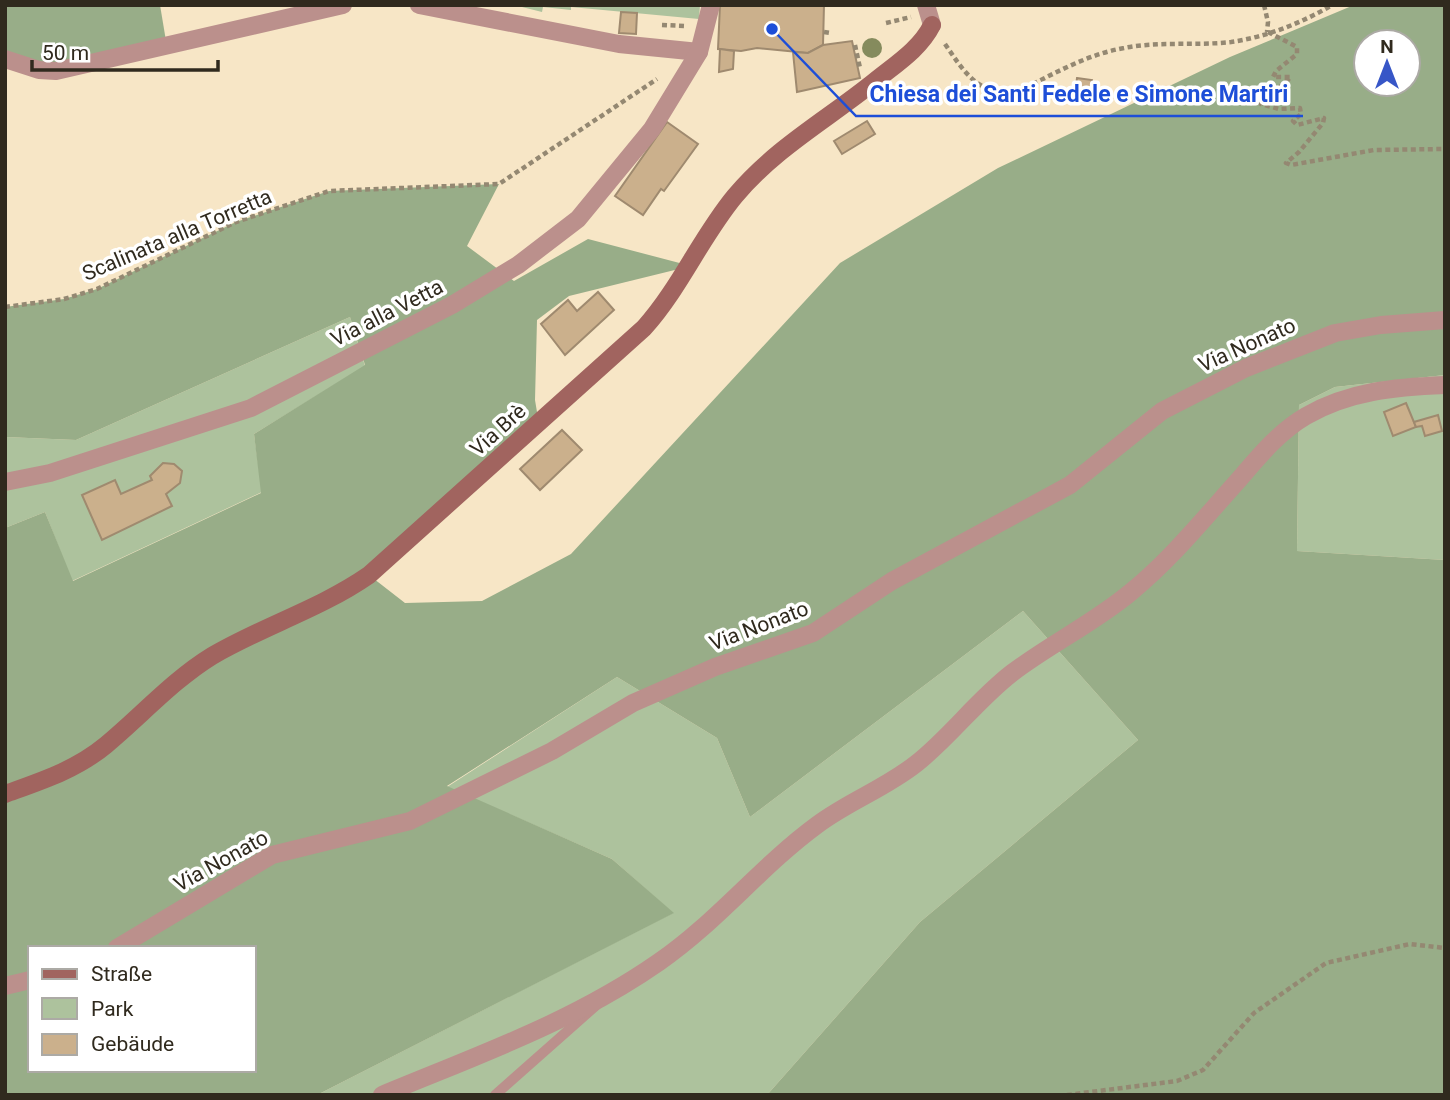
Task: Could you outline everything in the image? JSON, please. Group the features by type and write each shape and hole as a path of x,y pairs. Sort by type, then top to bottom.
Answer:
{"street":[{"path":"5,59 39,70 56,71 343,5"},
{"path":"419,5 619,44 699,51"},
{"name":"Via alla Vetta","path":"5,482 76,465 251,408 452,305 498,278 562,234 602,192 652,129 699,51 712,5"},
{"name":"Via Brè","path":"5,794 82,762 212,656 337,596 369,575 644,328 672,294 733,198 759,170 798,136 906,56 932,12"},
{"name":"Via Nonato","path":"120,946 272,855 410,821 552,751 633,703 715,667 813,633 892,581 1070,485 1162,411 1246,368 1335,333 1381,325 1445,320"},
{"path":"382,1095 499,1049 603,999 687,942 769,862 818,824 917,763 1012,673 1131,593 1174,553 1265,450 1291,426 1326,405 1354,395 1445,385"},
{"path":"5,986 28,980"}],"lane":[{"path":"495,1095 583,1020 603,999"}],"path":[{"path":"1264,5 1267,32"},
{"path":"932,12 970,81 1006,94 1014,93 1080,60 1122,48 1155,43 1232,42 1299,23 1332,5"},
{"path":"1267,32 1297,47 1297,54 1276,71 1273,77 1292,77 1289,82 1261,104 1279,109 1300,108 1301,114 1293,121 1297,125 1324,118 1300,152 1286,163 1292,165 1374,150 1445,149"},
{"path":"855,45 860,71"},
{"name":"Scalinata alla Torretta","path":"5,307 64,299 97,289 236,222 328,191 499,184 666,74"},
{"path":"1067,1095 1177,1081 1203,1070 1254,1013 1326,963 1410,944 1445,948"}],"green space":[{"path":"5,5 160,5 167,47 56,71 5,59"},
{"path":"514,5 700,5 699,19 571,7 571,10 543,7 542,12"},
{"path":"1354,5 1445,5 1445,375 1335,387 1299,405 1297,551 1445,560 1445,1095 767,1095 920,922 1138,740 1023,611 750,817 717,738 617,677 447,786 612,859 674,913 317,1095 5,1095 5,528 45,512 73,581 261,493 254,434 365,365 350,317 76,440 5,437 5,307 64,299 97,289 236,222 329,191 499,184 467,246 514,281 588,239 691,266 569,296 537,320 535,400 539,424 369,575 405,603 482,601 571,554 840,263 998,168 1230,57"},
{"path":"350,317 365,366 254,434 262,492 72,581 45,512 5,528 5,437 76,440"},
{"path":"1445,375 1445,560 1297,551 1299,405 1335,387"},
{"path":"1023,611 1138,740 920,922 767,1095 317,1095 673,913 612,859 447,787 617,677 717,738 750,817"}],"building":[{"path":"720,5 824,5 823,45 808,53 757,48 741,51 718,49"},
{"path":"621,12 637,13 636,34 619,33"},
{"path":"852,41 860,78 797,92 793,52 808,53 823,45"},
{"path":"720,49 734,51 733,69 719,72"},
{"path":"1077,78 1092,80 1091,94 1075,93"},
{"path":"867,121 875,134 842,154 834,141"},
{"path":"667,122 698,144 643,215 615,196"},
{"path":"598,292 614,310 565,355 541,324 568,300 577,311"},
{"path":"1406,403 1416,427 1393,436 1384,412"},
{"path":"1438,415 1442,431 1425,436 1422,426 1416,427 1414,422"},
{"path":"562,430 582,450 540,490 520,469"},
{"path":"163,463 174,464 182,471 180,483 166,494 172,506 102,540 82,495 115,480 121,494 152,480 150,476"}],"place":[{"name":"Chiesa dei Santi Fedele e Simone Martiri","path":"772,29"}]}
